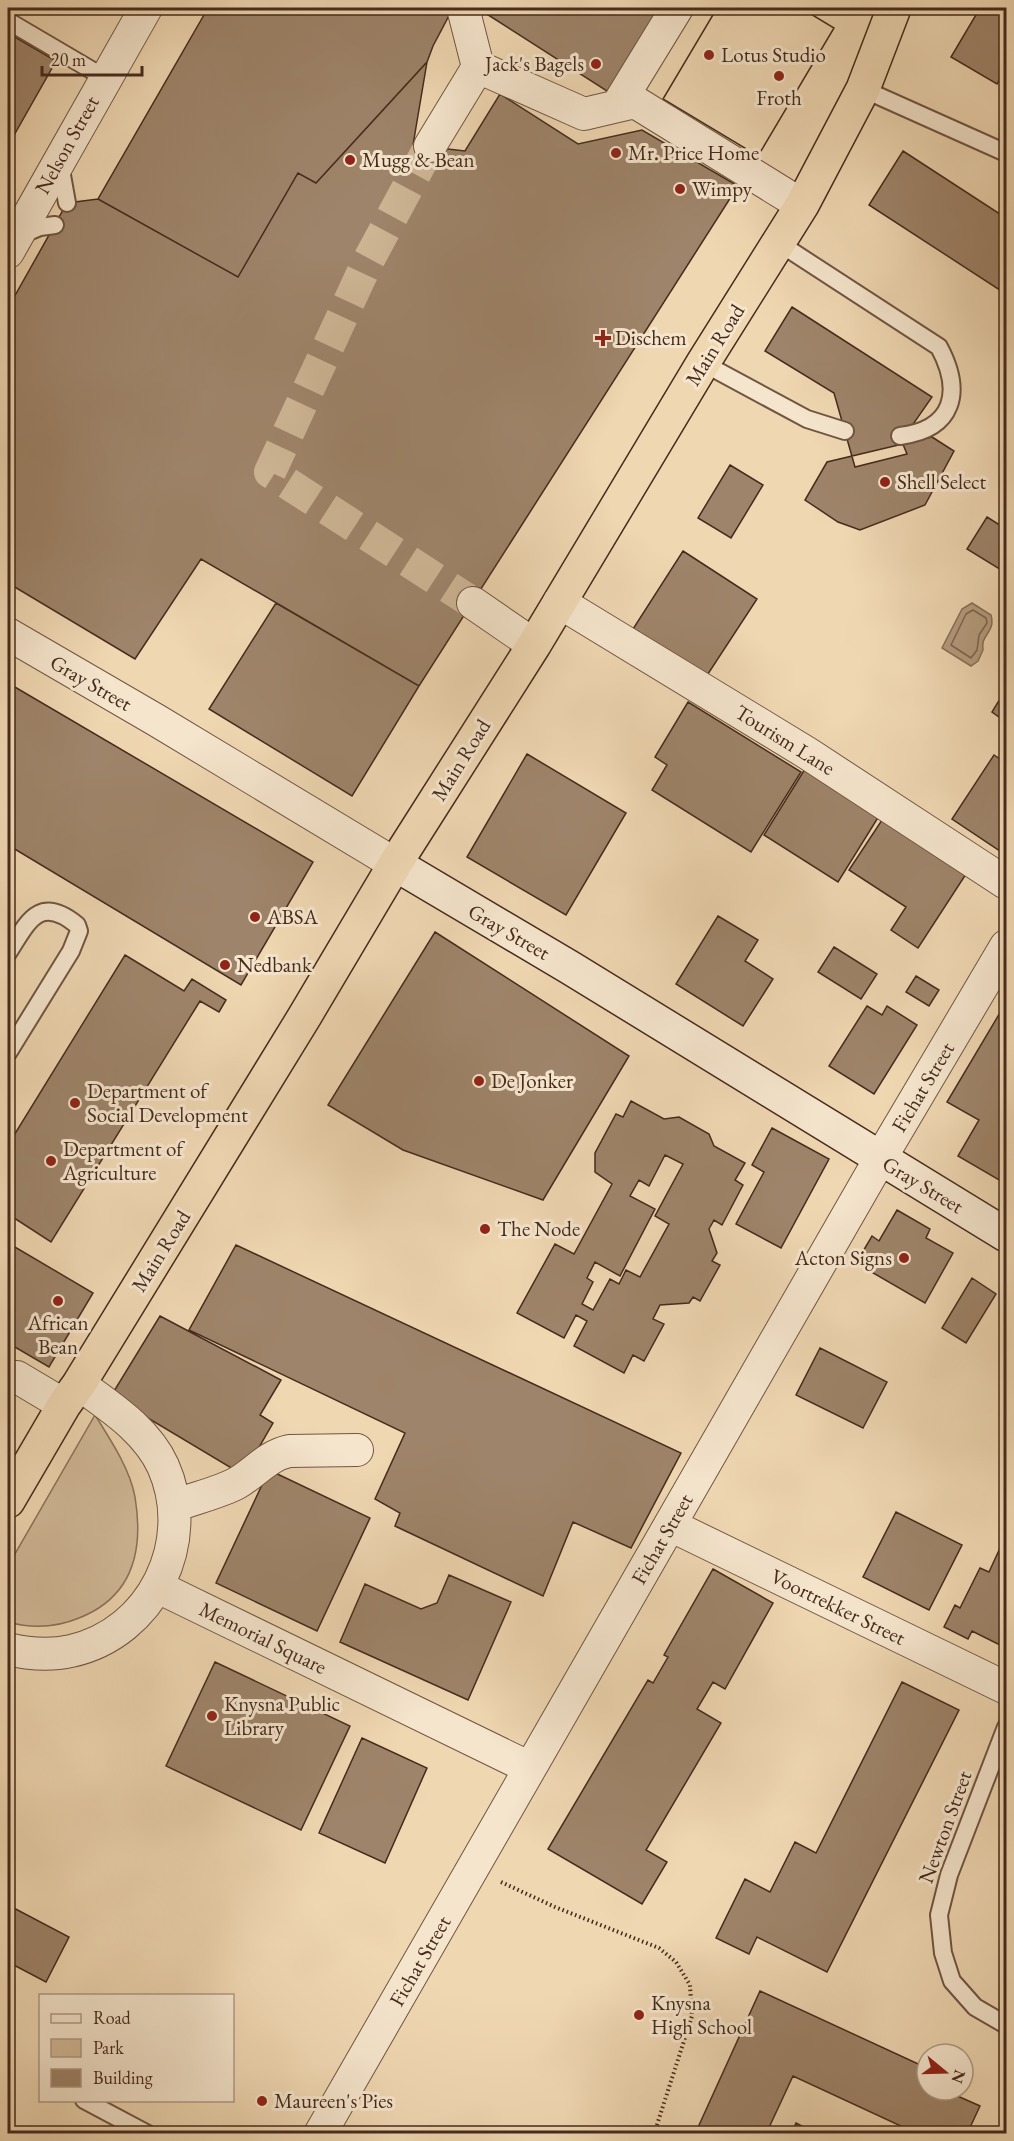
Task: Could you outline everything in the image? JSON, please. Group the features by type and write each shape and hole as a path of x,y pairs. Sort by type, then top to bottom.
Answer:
{"highway":[{"name":"Main Road","path":"8,1501 71,1394 306,1014 395,864 534,645 703,363 779,243 863,89 894,8"}],"street":[{"name":"Nelson Street","path":"12,244 146,8"},
{"path":"430,146 478,67 464,12 468,8"},
{"path":"617,106 677,8"},
{"path":"478,67 584,114 635,102 801,205"},
{"name":"Tourism Lane","path":"560,602 807,753 1006,883"},
{"path":"472,603 534,645"},
{"name":"Gray Street","path":"8,634 214,754 569,967 1006,1235"},
{"name":"Fichat Street","path":"320,2133 880,1159 1006,946"},
{"path":"8,1377 17,1377 71,1394 140,1431 163,1465 174,1506 172,1548 158,1587 135,1617 105,1639 70,1652 34,1655 8,1649"},
{"path":"174,1506 236,1484 267,1459 279,1454 289,1451 357,1450"},
{"name":"Voortrekker Street","path":"670,1525 1006,1688"},
{"name":"Memorial Square","path":"158,1587 530,1768"}],"lane":[{"path":"8,21 105,78"},
{"path":"863,89 1006,153"},
{"path":"59,161 67,203"},
{"path":"12,244 40,227 55,225"},
{"path":"779,243 939,347 948,364 952,383 952,400 938,423 912,434 900,436"},
{"path":"703,363 807,419 845,431"},
{"path":"8,953 28,922 46,910 59,913 77,926 79,931 71,951 8,1053"},
{"name":"Newton Street","path":"1006,1727 949,1875 939,1915 943,1953 952,1982 975,2007 1006,2025"},
{"path":"88,2102 148,2133"}],"path":[{"path":"474,1868 555,1907 659,1948 676,1962 690,1985 692,2016 654,2133"}],"green space":[{"path":"95,1415 124,1465 135,1497 138,1536 131,1570 123,1585 112,1598 79,1618 61,1624 44,1626 26,1626 8,1622 8,1566"}],"water":[{"path":"972,603 991,615 992,621 978,661 971,666 942,648 962,609"}],"building":[{"path":"208,8 453,8 427,62 316,183 298,173 238,277 98,199"},
{"path":"485,8 663,8 610,93 482,11"},
{"path":"717,8 801,8 834,28 758,156 663,99"},
{"path":"717,8 801,8 834,28 758,156 663,99"},
{"path":"980,8 997,8 1006,13 1006,67 997,84 951,57"},
{"path":"8,33 56,61 13,137 8,134"},
{"path":"427,62 413,145 465,151 500,94 578,144 642,130 738,186 419,686 201,559 135,659 8,583 8,308 67,203 98,199 238,277 298,173 316,183"},
{"path":"903,151 1006,218 1006,294 869,205"},
{"path":"792,307 932,397 907,433 897,430 907,454 855,467 834,393 765,351"},
{"path":"932,437 954,451 925,505 860,530 838,522 805,500 827,462"},
{"path":"730,465 763,485 731,538 698,518"},
{"path":"987,517 1006,529 1006,573 967,549"},
{"path":"683,551 757,599 706,677 633,629"},
{"path":"276,603 419,686 352,796 209,709"},
{"path":"8,683 313,862 241,985 8,845"},
{"path":"1006,689 1006,722 992,712"},
{"path":"688,702 801,772 751,852 652,790 667,765 655,757"},
{"path":"527,754 626,813 566,915 467,857"},
{"path":"994,755 1006,763 1006,855 952,819"},
{"path":"805,769 879,816 838,882 764,835"},
{"path":"884,817 968,871 918,948 891,930 906,907 849,870"},
{"path":"718,916 758,940 745,961 773,979 743,1026 676,984"},
{"name":"De Jonker","path":"435,932 629,1056 543,1200 403,1150 328,1105"},
{"path":"834,947 877,974 861,999 818,972"},
{"path":"125,955 184,991 192,979 226,1000 219,1012 200,1001 51,1242 8,1214 8,1145"},
{"path":"916,976 939,990 929,1006 906,992"},
{"path":"867,1006 882,1015 887,1006 917,1025 874,1094 829,1066"},
{"path":"1004,1006 1006,1007 1006,1184 958,1156 979,1120 947,1102"},
{"path":"631,1101 664,1119 679,1117 709,1134 714,1146 745,1163 735,1180 743,1185 722,1225 714,1220 709,1229 717,1253 712,1261 720,1265 700,1301 693,1297 689,1303 660,1305 653,1319 664,1324 644,1361 633,1355 624,1373 574,1346 587,1321 576,1315 564,1338 517,1313 555,1244 574,1254 612,1184 595,1172 595,1153 616,1114 623,1117","holes":["665,1155 683,1164 655,1216 669,1224 640,1277 626,1270 619,1284 610,1279 593,1310 582,1304 593,1282 587,1278 595,1262 620,1276 655,1209 630,1196 639,1180 649,1186"]},
{"path":"772,1128 829,1159 781,1248 736,1224 764,1172 752,1165"},
{"name":"Acton Signs","path":"897,1210 930,1229 926,1238 953,1253 925,1303 856,1263 872,1236 879,1241"},
{"path":"8,1243 93,1293 49,1367 8,1343"},
{"path":"236,1245 681,1453 631,1548 573,1522 543,1596 395,1526 400,1513 375,1499 405,1433 189,1330"},
{"path":"972,1278 996,1294 966,1343 942,1328"},
{"path":"160,1316 281,1380 260,1415 273,1423 243,1475 111,1396"},
{"path":"820,1348 887,1382 863,1428 796,1395"},
{"path":"269,1470 370,1518 317,1631 216,1583"},
{"path":"896,1512 962,1545 929,1610 863,1577"},
{"path":"1000,1548 1006,1552 1006,1648 972,1631 968,1639 944,1627 955,1605 960,1608 980,1568 989,1572"},
{"path":"713,1569 773,1603 725,1689 713,1682 697,1709 721,1723 646,1850 667,1862 642,1904 548,1849 648,1680 653,1683 668,1657 664,1655"},
{"path":"449,1575 511,1602 468,1700 340,1642 365,1584 421,1609 437,1603"},
{"path":"215,1662 350,1726 301,1830 166,1766"},
{"path":"902,1682 959,1710 827,1972 757,1937 749,1954 716,1938 745,1879 770,1892 795,1842 816,1853"},
{"path":"362,1738 427,1768 385,1863 319,1833"},
{"path":"8,1905 69,1937 46,1982 8,1962"},
{"path":"760,1991 915,2062 915,2102 971,2102 980,2106 967,2134 918,2134 793,2076 766,2134 695,2134"},
{"path":"796,2123 817,2134 791,2134"}],"tunnel":[{"path":"430,146 367,263 270,472 473,603"}],"place":[{"name":"Lotus Studio","path":"709,55"},
{"name":"Jack's Bagels","path":"596,64"},
{"name":"Froth","path":"779,76"},
{"name":"Mr. Price Home","path":"616,153"},
{"name":"Mugg & Bean","path":"350,160"},
{"name":"Wimpy","path":"680,189"},
{"name":"Dischem","path":"603,338"},
{"name":"Shell Select","path":"885,482"},
{"name":"ABSA","path":"255,917"},
{"name":"Nedbank","path":"225,965"},
{"name":"De Jonker","path":"479,1081"},
{"name":"Department of Social Development","path":"75,1103"},
{"name":"Department of Agriculture","path":"51,1161"},
{"name":"The Node","path":"485,1229"},
{"name":"Acton Signs","path":"904,1258"},
{"name":"African Bean","path":"58,1301"},
{"name":"Knysna Public Library","path":"212,1716"},
{"name":"Knysna High School","path":"639,2015"},
{"name":"Maureen's Pies","path":"262,2101"}]}
